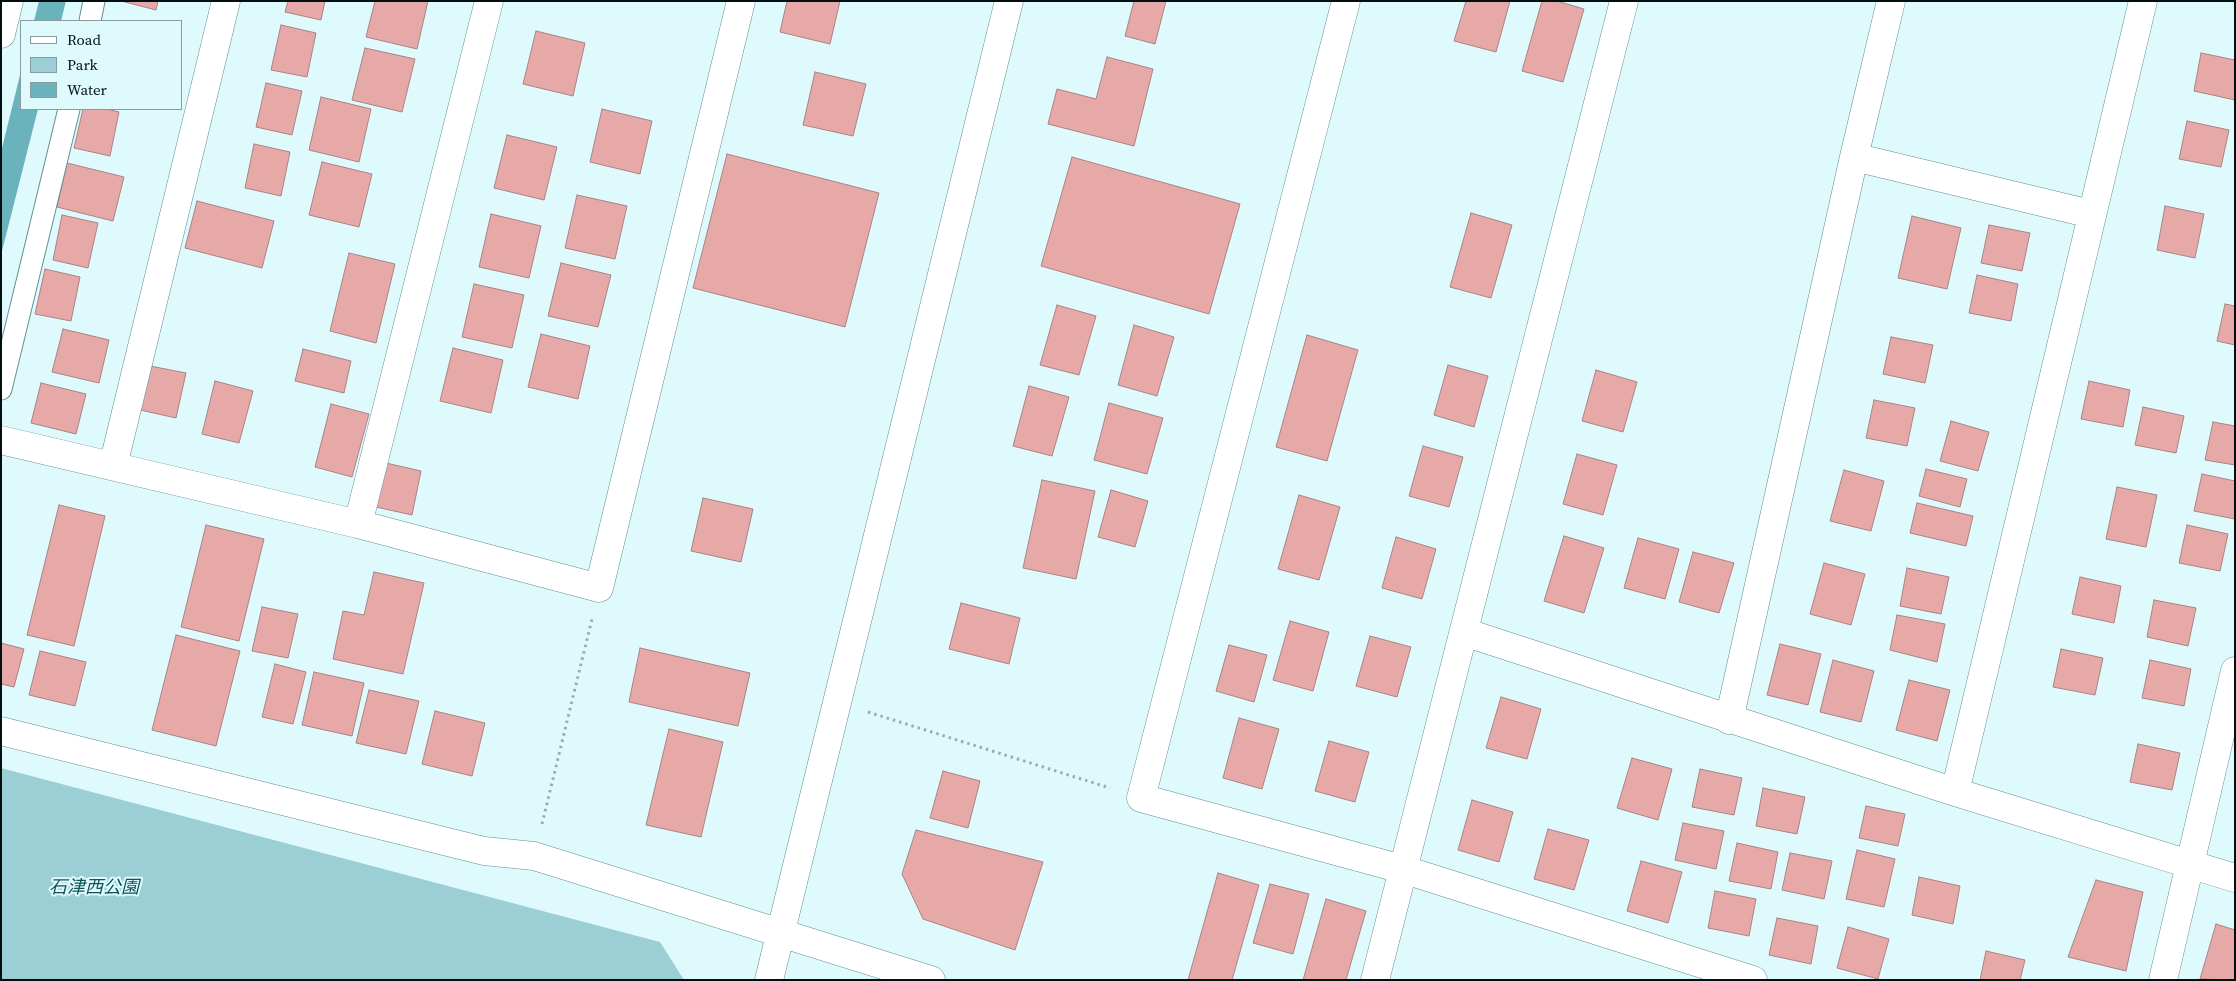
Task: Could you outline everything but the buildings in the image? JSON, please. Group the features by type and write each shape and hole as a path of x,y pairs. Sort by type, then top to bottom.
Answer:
{"street":[{"path":"1,34 9,1"},
{"path":"90,20 94,1"},
{"path":"113,466 226,1"},
{"path":"358,524 489,1"},
{"path":"1,440 358,524 599,588 741,1"},
{"path":"769,980 1010,1"},
{"path":"1346,1 1141,798 1402,869 1754,980"},
{"path":"1375,980 1624,1"},
{"path":"1729,720 1854,157 1891,1"},
{"path":"1955,792 2143,1"},
{"path":"1,389 68,110"},
{"path":"1854,157 2091,214"},
{"path":"1464,632 1729,720 2235,878"},
{"path":"2163,980 2235,671"},
{"path":"1,731 484,851 534,856 931,980"}],"path":[{"path":"534,856 599,588"},
{"path":"836,702 1141,798"}],"green space":[{"name":"石津西公園","path":"1,768 660,942 684,980 1,980"}],"water":[{"path":"39,1 66,1 61,20 34,20"},
{"path":"20,75 20,110 38,110 1,255 1,152"}]}
